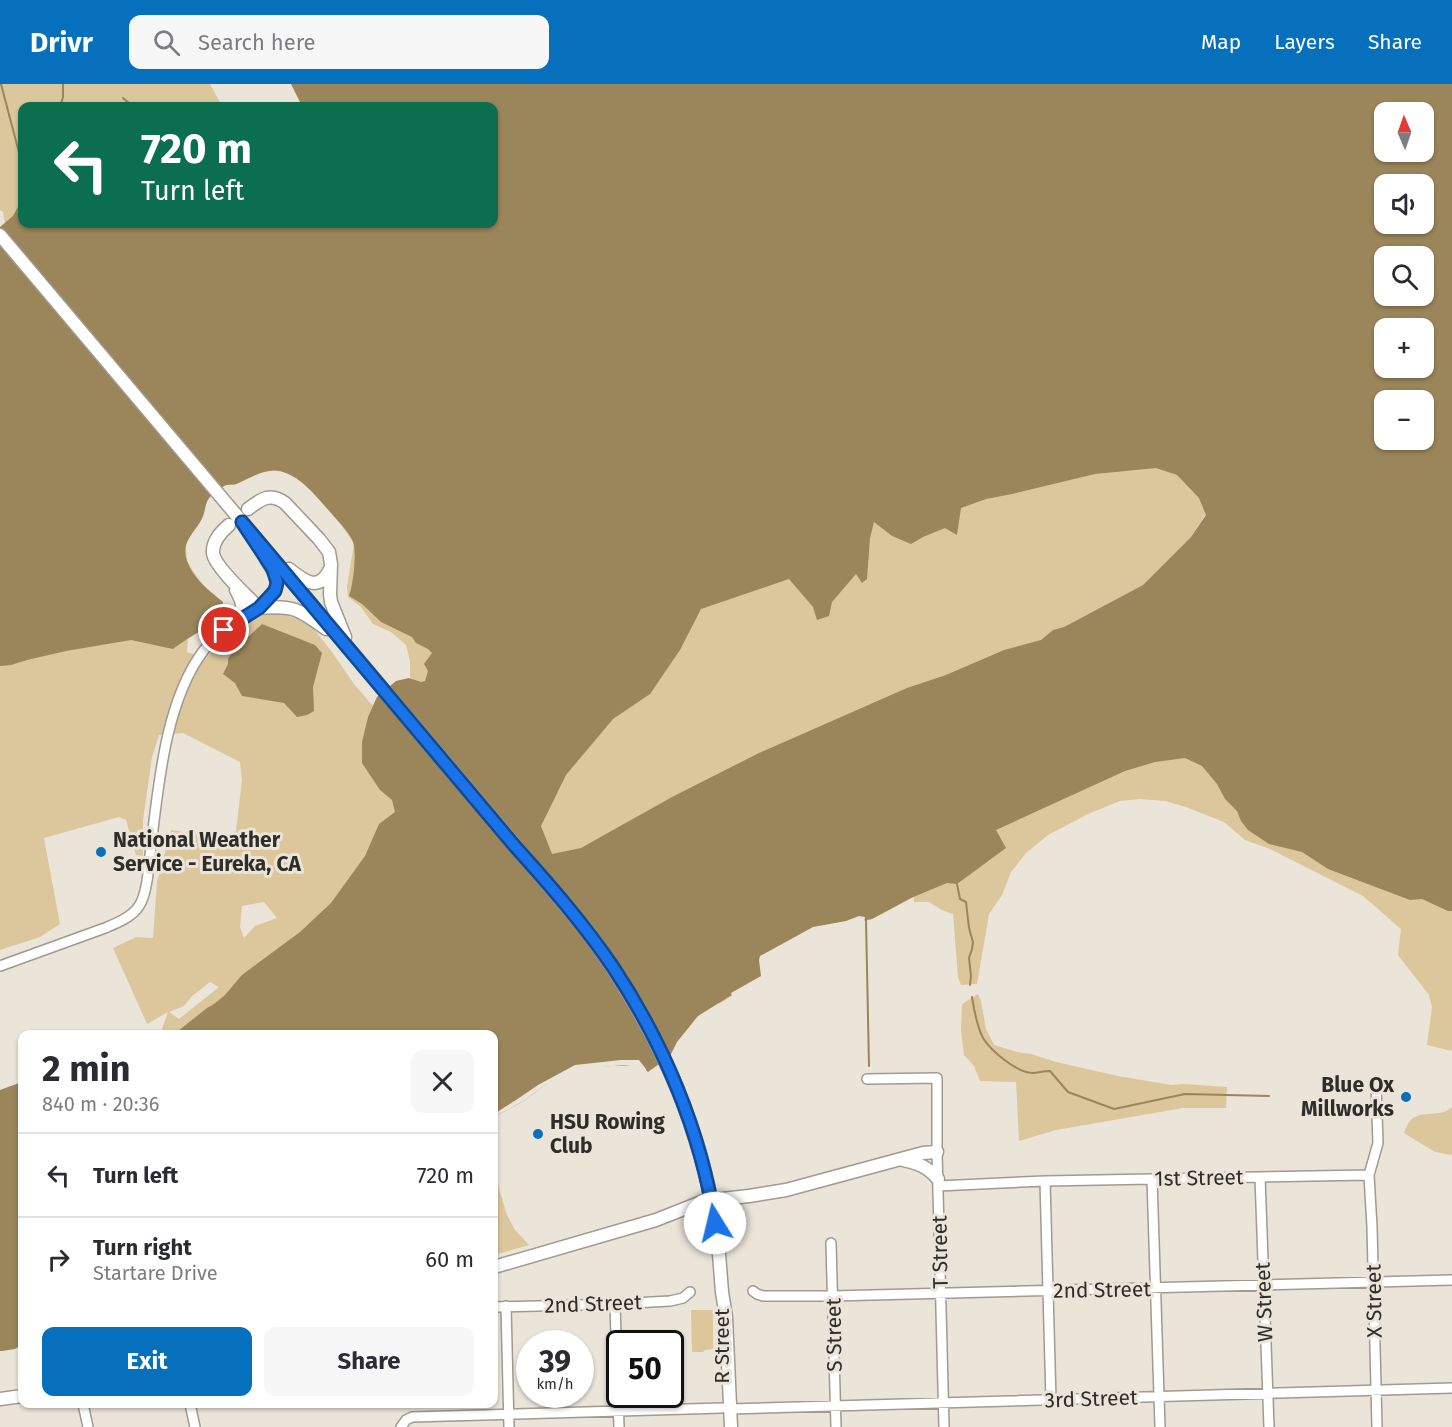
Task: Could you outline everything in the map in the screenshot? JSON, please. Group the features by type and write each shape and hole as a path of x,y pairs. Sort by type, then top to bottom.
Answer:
{"main road":[{"path":"0,235 352,651"},
{"path":"248,509 262,499 273,498 282,501 326,548 330,558 330,594 333,609 352,651"},
{"path":"242,522 273,569 277,582 275,591 259,608"},
{"path":"229,525 215,541 213,552 215,559 259,608"},
{"path":"271,555 311,583 322,581 330,569"},
{"path":"230,578 242,602 242,611 236,622"},
{"path":"259,608 284,606 306,614 352,651"},
{"name":"R Street","path":"352,651 588,932 631,996 663,1055 687,1112 712,1205 718,1241 722,1292 721,1354 731,1427"},
{"path":"498,1266 656,1220 704,1201 786,1190 923,1153 937,1152"},
{"path":"899,1160 923,1165 930,1170 938,1182"},
{"path":"0,1399 18,1397"},
{"name":"R Street","path":"723,1427 727,1409"}],"street":[{"path":"0,966 122,921 139,907 145,891 162,764 181,693 204,650 224,630 259,608"},
{"name":"T Street","path":"867,1079 937,1078 944,1427"},
{"path":"1369,1175 1378,1143 1376,1085"},
{"name":"1st Street","path":"938,1182 1369,1175"},
{"name":"X Street","path":"1369,1175 1377,1427"},
{"name":"W Street","path":"1260,1177 1269,1427"},
{"path":"1152,1179 1160,1427"},
{"path":"1045,1181 1051,1400"},
{"name":"S Street","path":"831,1243 836,1427"},
{"name":"2nd Street","path":"753,1291 763,1296 833,1296 1452,1280"},
{"name":"2nd Street","path":"498,1307 676,1300 690,1292"},
{"path":"615,1304 619,1427"},
{"path":"506,1306 509,1427"},
{"name":"3rd Street","path":"404,1424 412,1417 509,1413 1452,1388"},
{"path":"84,1408 88,1427"},
{"path":"191,1408 195,1427"}],"shaded area":[{"path":"0,84 210,84 220,102 18,102 18,228 121,228 97,237 0,227 5,223 3,212 0,210"},
{"path":"291,84 1452,84 1452,911 1422,899 1410,900 1328,869 1302,852 1269,844 1248,830 1237,811 1225,799 1217,784 1202,766 1185,758 1155,762 1125,771 996,830 1006,848 957,884 947,883 911,898 872,919 814,929 761,960 763,977 698,1016 677,1042 670,1056 648,1072 641,1065 586,1067 571,1070 524,1101 498,1115 498,1030 179,1030 224,996 242,975 300,932 331,903 365,856 379,824 395,812 392,800 380,790 362,763 362,742 368,717 377,697 396,681 409,678 425,681 428,671 424,664 432,653 428,649 416,643 412,637 381,622 362,604 349,596 355,553 353,542 340,523 304,484 283,472 270,471 225,486 210,497 200,522 187,542 185,554 193,573 223,602 222,609 215,620 173,649 131,640 66,651 0,666 0,227 18,212 18,228 498,228 498,102 300,102","holes":["1156,468 1177,475 1199,498 1206,515 1191,537 1143,585 1064,627 1053,630 1041,640 1004,650 946,675 907,688 759,753 672,797 581,848 552,854 541,826 566,775 613,719 650,694 680,650 701,609 789,579 813,607 817,620 829,616 832,602 856,574 862,583 867,579 870,538 874,522 892,536 911,544 945,528 957,535 961,508 986,499 1095,474"]},
{"path":"1452,84 1452,312 1426,318 1374,318 1374,338 1206,514 1191,537 1143,585 1064,627 1053,630 1041,640 564,868 408,801 296,1030 162,1030 168,1012 147,1024 113,948 136,937 153,938 157,882 171,830 201,835 222,848 236,831 242,780 240,762 183,733 159,735 152,757 143,820 143,856 136,855 126,820 119,817 44,838 60,924 40,937 0,950 0,552 1374,109 1374,162 1434,162 1434,102 1396,102","holes":["279,471 293,475 309,488 354,543 347,587 348,597 361,607 373,624 391,632 406,645 412,679 396,681 377,697 373,706 313,628 300,620 276,612 253,618 206,658 187,652 188,638 215,619 222,609 223,602 202,584 187,560 186,545 203,517 207,501 226,485 235,485 259,473","264,902 277,918 255,926 244,938 240,927 242,906","210,982 219,987 179,1019 169,1012 184,1006 191,997"]},
{"path":"262,624 315,645 322,653 313,687 314,711 307,715 297,717 284,703 242,696 235,683 223,674 228,658"},
{"path":"1334,663 1350,672 1359,667 1376,683 1415,707 1452,743 1452,1051 1427,1045 1432,1007 1429,995 1398,955 1401,929 1363,896 1270,849 1245,840 1224,822 1165,801 1140,799 1120,801 1088,814 1048,835 1026,853 1011,872 1002,895 989,914 977,984 961,985 958,977 953,914 929,902 914,902 914,897 872,919 864,921 865,917 859,916 846,921 813,927 760,956 762,976 731,993 732,996 719,1004 718,1002 694,1016 663,1055 648,1026 768,944 914,876 990,832 993,823 1167,723 1216,707 1231,692 1297,670"},
{"path":"978,994 986,1029 994,1045 1118,1076 1171,1085 1227,1087 1226,1108 1183,1108 1056,1130 1019,1141 1016,1082 980,1081 974,1066 964,1055 961,1031 962,1004"},
{"path":"18,1083 18,1347 0,1351 0,1090"},
{"path":"1452,1107 1452,1155 1435,1152 1404,1133 1413,1118 1443,1112"},
{"path":"498,1185 507,1215 515,1230 529,1245 498,1254"},
{"path":"691,1310 713,1310 713,1349 692,1352"}],"pier":[{"path":"859,916 865,917 864,923 815,932 765,958 766,979 732,996 731,993 761,976 760,956 813,927 846,921"},
{"path":"639,1060 646,1071 625,1065 580,1069 542,1087 524,1101 498,1115 498,1111 538,1085 575,1065"}],"waterway":[{"path":"1,84 18,149"},
{"path":"62,102 63,84"},
{"path":"123,98 128,102"},
{"path":"14,216 18,209"},
{"path":"957,884 960,899 966,902 973,942 969,958 970,985"},
{"path":"866,920 869,1066"},
{"path":"972,997 977,1023 983,1038 1005,1060 1026,1072 1050,1071 1068,1092 1114,1109 1185,1094 1269,1096"}],"place":[{"name":"National Weather Service - Eureka, CA","path":"101,852"},
{"name":"Blue Ox Millworks","path":"1406,1097"},
{"name":"HSU Rowing Club","path":"538,1134"}],"route":[{"path":"224,630 259,608 275,591 277,582 273,569 242,522 546,881 613,967 650,1029 677,1085 702,1161 715,1223"}]}
